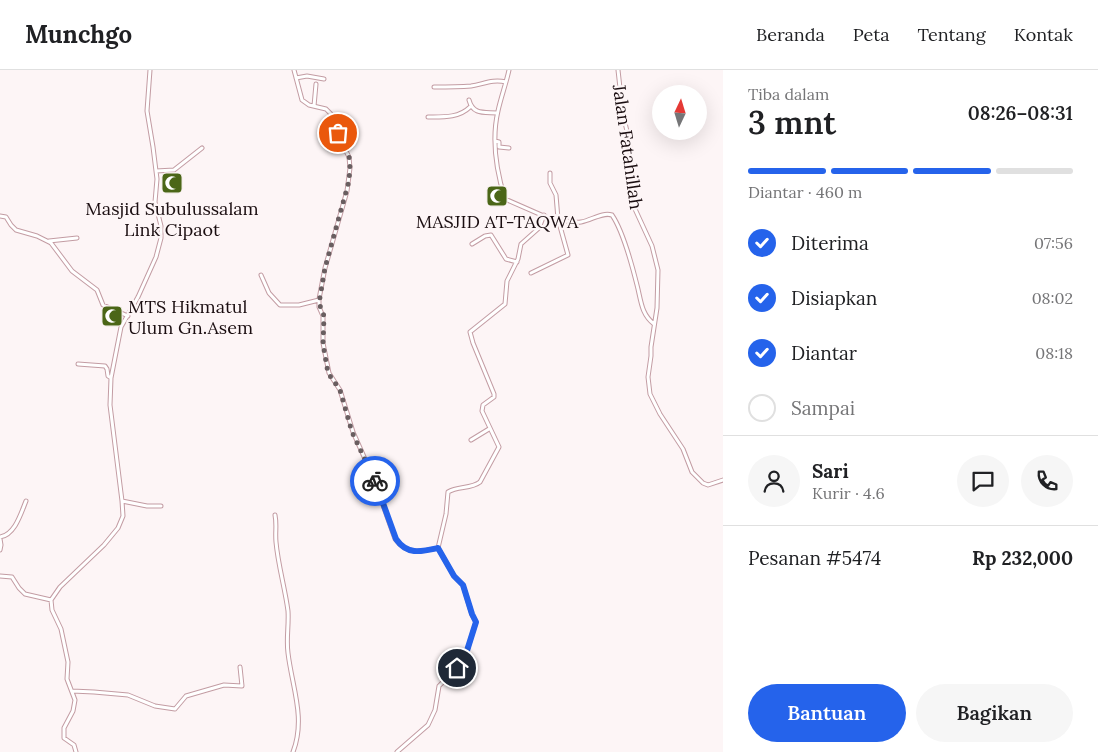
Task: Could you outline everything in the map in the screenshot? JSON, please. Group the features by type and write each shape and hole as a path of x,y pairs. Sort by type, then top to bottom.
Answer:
{"street":[{"path":"76,752 74,745 64,738 64,728 75,704 67,679 68,662 61,629 52,610 51,600 60,588 110,539 118,528 123,516 110,405 111,378 121,327 153,263 161,238 161,226 155,202 156,171 147,111 150,70"},
{"path":"294,70 302,100 326,109 332,114 339,137 349,156 347,192 325,268 318,300 324,316 323,344 328,373 340,390 352,432 374,477 396,539 400,545 412,551 438,548"},
{"name":"Jalan Fatahillah","path":"509,70 498,113 495,141 496,164 505,199 553,220 582,222 610,214 614,217 644,312 654,324"},
{"name":"Jalan Fatahillah","path":"618,70 623,115 629,139 635,209 652,246 656,261 658,298 648,377 653,401 683,449 692,472 703,483 708,485 723,480"},
{"path":"296,78 307,76 324,79"},
{"path":"434,87 472,86 488,81 506,82"},
{"path":"314,106 316,84"},
{"path":"469,100 470,107 478,112 498,113"},
{"path":"428,117 455,116 463,113 470,107"},
{"path":"495,141 499,142 500,147 509,148"},
{"path":"156,171 174,170 202,148"},
{"path":"532,273 568,255 558,219 556,195 550,183 550,173"},
{"path":"398,752 428,725 435,710 439,686 465,657 476,622 463,585 454,576 438,548 446,514 448,492 453,489 475,486 480,482 498,449 498,442 489,429 482,408 483,405 494,397 494,394 470,332 505,304 507,281 517,262 521,244 539,228 544,215"},
{"path":"0,216 6,217 11,226 16,230 48,241 72,271 97,290 103,305 128,316"},
{"path":"472,244 487,235 491,235 506,259 517,262"},
{"path":"48,241 77,238"},
{"path":"261,275 270,293 280,305 299,305 318,300"},
{"path":"78,364 105,366 108,376 111,378"},
{"path":"471,440 489,429"},
{"path":"0,550 2,542 0,538 7,535 12,529 26,501"},
{"path":"122,501 147,506 162,506"},
{"path":"275,515 277,525 276,542 288,611 288,654 298,713 298,729 293,752"},
{"path":"0,576 12,577 25,594 51,600"},
{"path":"71,692 128,695 155,706 175,709 186,696 224,685 242,687 240,667"}],"way so far":[{"path":"338,133 349,156 349,181 325,268 319,307 324,316 323,344 328,373 340,390 352,432 375,481"}],"place":[{"name":"Masjid Subulussalam Link Cipaot","path":"172,183"},
{"name":"MASJID AT-TAQWA","path":"497,196"},
{"name":"MTS Hikmatul Ulum Gn.Asem","path":"112,316"}],"route":[{"path":"375,481 383,507 400,545 406,550 412,551 438,548 454,576 463,585 476,622 465,657 457,668"}]}
